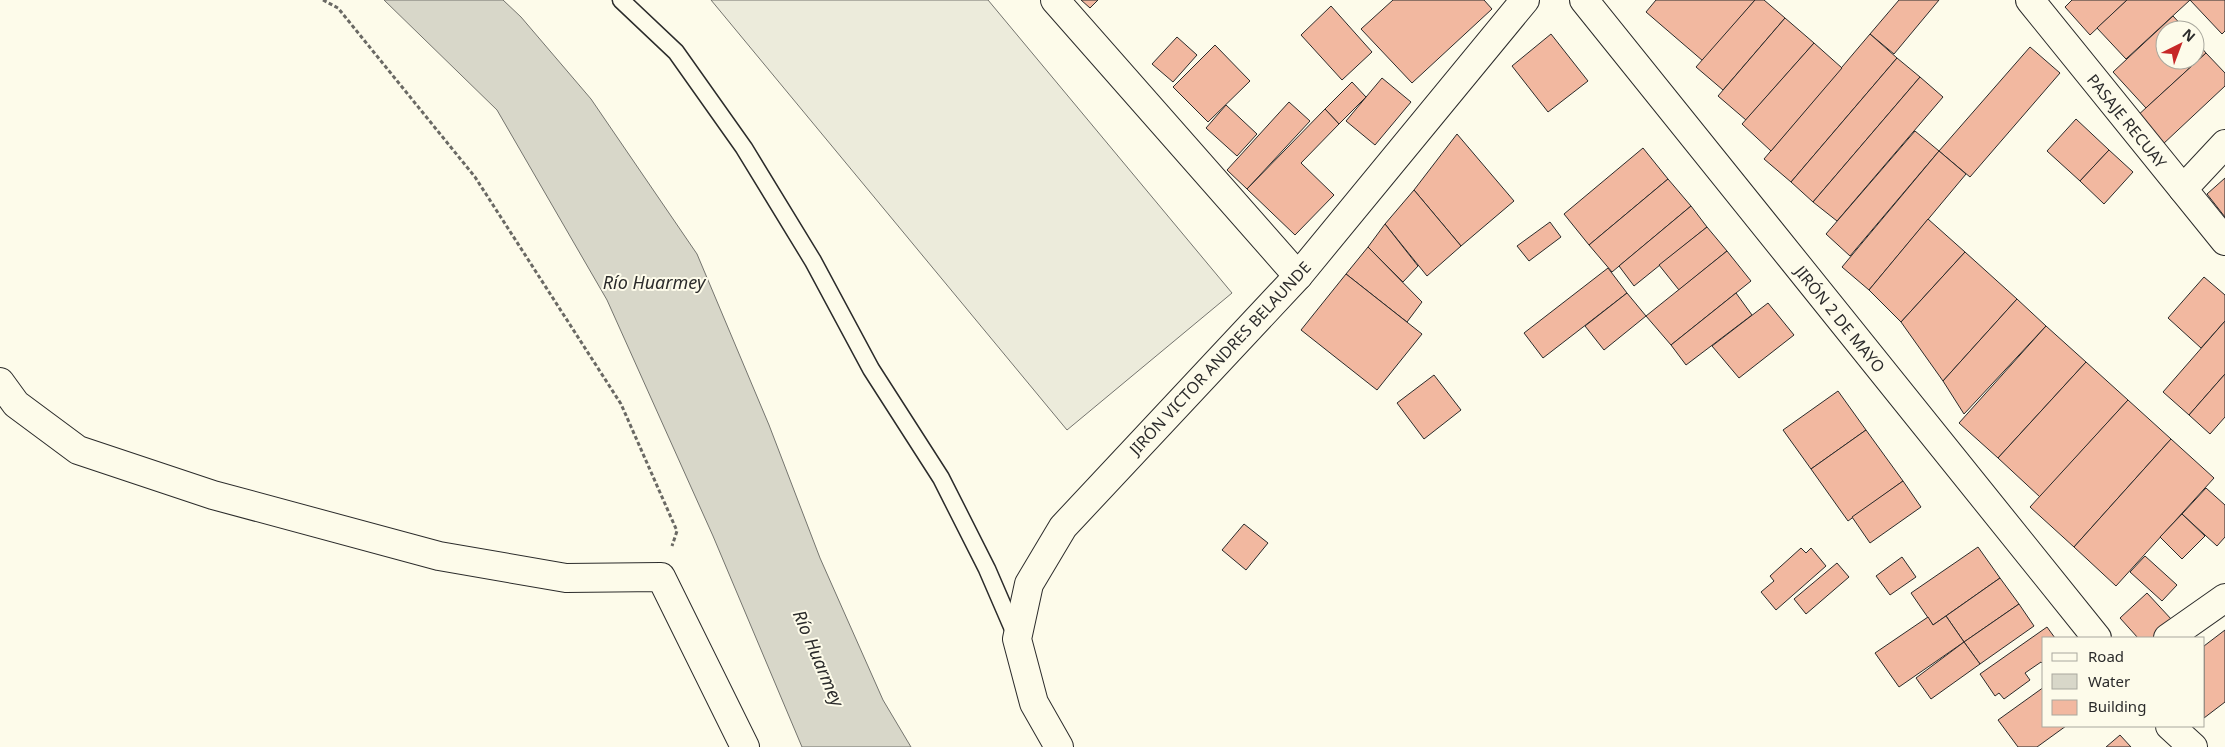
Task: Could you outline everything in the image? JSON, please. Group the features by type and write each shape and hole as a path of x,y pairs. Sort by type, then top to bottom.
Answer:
{"street":[{"path":"1055,0 1298,276"},
{"name":"JIRÓN VICTOR ANDRES BELAUNDE","path":"1059,747 1034,703 1017,639 1029,584 1063,527 1298,276 1526,0"},
{"name":"JIRÓN 2 DE MAYO","path":"1584,0 2096,637"},
{"name":"PASAJE RECUAY","path":"2030,0 2225,241"},
{"path":"2183,189 2225,144"},
{"path":"0,382 16,404 78,450 213,495 439,556 566,578 661,577 745,747"},
{"path":"2169,637 2225,598"},
{"path":"2171,727 2193,747"}],"lane":[{"path":"621,0 676,52 754,164 813,261 871,369 941,478 987,569 1017,639"}],"path":[{"path":"323,0 338,8 476,177 621,404 677,531 661,577"}],"shaded area":[{"path":"711,0 988,0 1232,293 1067,430"}],"water":[{"name":"Río Huarmey","path":"384,0 503,0 521,17 591,99 697,254 769,425 820,558 883,700 911,747 802,747 713,536 607,300 497,110"}],"building":[{"path":"1081,0 1098,0 1090,8"},
{"path":"1393,0 1484,0 1492,9 1412,83 1361,29"},
{"path":"1656,0 1755,0 1703,61 1646,12"},
{"path":"1755,0 1764,0 1785,18 1723,90 1696,67"},
{"path":"1899,0 1939,0 1894,54 1870,34"},
{"path":"2072,0 2127,0 2090,35 2065,7"},
{"path":"2127,0 2190,0 2168,20 2155,20 2155,32 2126,59 2097,28"},
{"path":"2190,0 2225,0 2225,31 2222,34"},
{"path":"1331,6 1372,52 1342,80 1301,35"},
{"path":"2173,16 2177,20 2169,20"},
{"path":"1785,18 1814,43 1746,120 1718,96"},
{"path":"2155,33 2155,70 2187,70 2146,108 2113,72"},
{"path":"1551,34 1588,81 1548,112 1512,66"},
{"path":"1870,34 1897,58 1791,182 1764,159"},
{"path":"1177,37 1197,55 1173,82 1152,64"},
{"path":"1814,43 1842,68 1771,151 1742,124"},
{"path":"1215,45 1250,81 1208,122 1173,87"},
{"path":"2030,47 2060,73 1970,177 1939,151"},
{"path":"2205,54 2225,73 2225,86 2162,145 2136,117 2187,70 2205,70"},
{"path":"1897,58 1920,77 1813,202 1791,182"},
{"path":"1920,77 1943,97 1837,221 1813,202"},
{"path":"1382,78 1411,102 1375,145 1346,121"},
{"path":"1352,82 1366,97 1339,124 1325,109"},
{"path":"1289,102 1310,121 1247,189 1227,170"},
{"path":"1226,105 1257,134 1237,156 1206,128"},
{"path":"1325,109 1339,124 1301,163 1334,195 1295,235 1247,189"},
{"path":"2076,119 2109,150 2080,181 2047,151"},
{"path":"1915,131 1939,151 1850,256 1826,234"},
{"path":"1457,134 1514,201 1461,246 1414,190"},
{"path":"1643,148 1668,179 1589,245 1564,214"},
{"path":"2109,150 2133,172 2104,204 2080,181"},
{"path":"1939,151 1966,174 1869,290 1842,267"},
{"path":"2225,178 2225,217 2207,194"},
{"path":"1668,179 1691,206 1612,272 1589,245"},
{"path":"1414,190 1461,246 1427,276 1385,224"},
{"path":"1691,206 1707,227 1634,286 1619,266"},
{"path":"1928,219 1965,252 1901,322 1869,290"},
{"path":"1550,222 1561,237 1529,261 1517,246"},
{"path":"1385,224 1418,266 1403,282 1368,247"},
{"path":"1707,227 1727,251 1679,290 1659,265"},
{"path":"1368,247 1422,302 1407,322 1346,274"},
{"path":"1727,251 1751,281 1671,345 1646,316"},
{"path":"1965,252 2017,299 1943,381 1901,322"},
{"path":"1608,268 1627,293 1543,358 1524,333"},
{"path":"1346,274 1422,334 1377,390 1301,330"},
{"path":"2204,277 2225,295 2225,321 2201,348 2168,318"},
{"path":"1627,293 1646,316 1604,350 1585,326"},
{"path":"1736,293 1752,315 1686,365 1671,345"},
{"path":"2017,299 2046,326 1964,414 1943,381"},
{"path":"1768,303 1794,335 1739,378 1712,346"},
{"path":"2225,321 2225,374 2189,415 2163,392"},
{"path":"2046,326 2086,362 1998,458 1959,423"},
{"path":"2086,362 2128,400 2040,497 1998,458"},
{"path":"2225,374 2225,417 2210,434 2189,415"},
{"path":"1434,375 1461,410 1424,439 1397,403"},
{"path":"1838,391 1866,430 1811,469 1783,430"},
{"path":"2128,400 2171,439 2074,547 2030,507"},
{"path":"1866,430 1903,481 1848,521 1811,469"},
{"path":"2171,439 2214,478 2116,586 2074,547"},
{"path":"1903,481 1921,507 1870,543 1852,517"},
{"path":"2206,488 2225,505 2225,537 2217,546 2182,514"},
{"path":"2182,514 2205,536 2182,559 2160,537"},
{"path":"1244,524 1268,543 1246,570 1222,550"},
{"path":"1978,547 2000,578 1933,625 1911,593"},
{"path":"1801,548 1806,553 1811,548 1826,566 1776,610 1761,592 1774,581 1770,576"},
{"path":"2145,556 2177,585 2162,601 2130,572"},
{"path":"1902,557 1916,577 1890,595 1876,576"},
{"path":"1837,563 1849,577 1806,614 1794,599"},
{"path":"2000,578 2019,604 1964,642 1946,616"},
{"path":"2147,593 2172,620 2153,637 2137,637 2120,618"},
{"path":"2019,604 2034,626 1980,664 1964,642"},
{"path":"1946,616 1964,642 1899,687 1875,653 1928,617 1933,625"},
{"path":"2047,627 2054,637 2042,637 2042,663 2025,673 2030,680 2004,699 1999,693 1995,696 1980,674"},
{"path":"2225,630 2225,702 2205,717 2205,645"},
{"path":"1964,642 1980,664 1931,699 1916,678"},
{"path":"2042,688 2042,727 2065,727 2037,747 2018,747 1998,720"},
{"path":"2120,735 2131,747 2106,747"}]}
